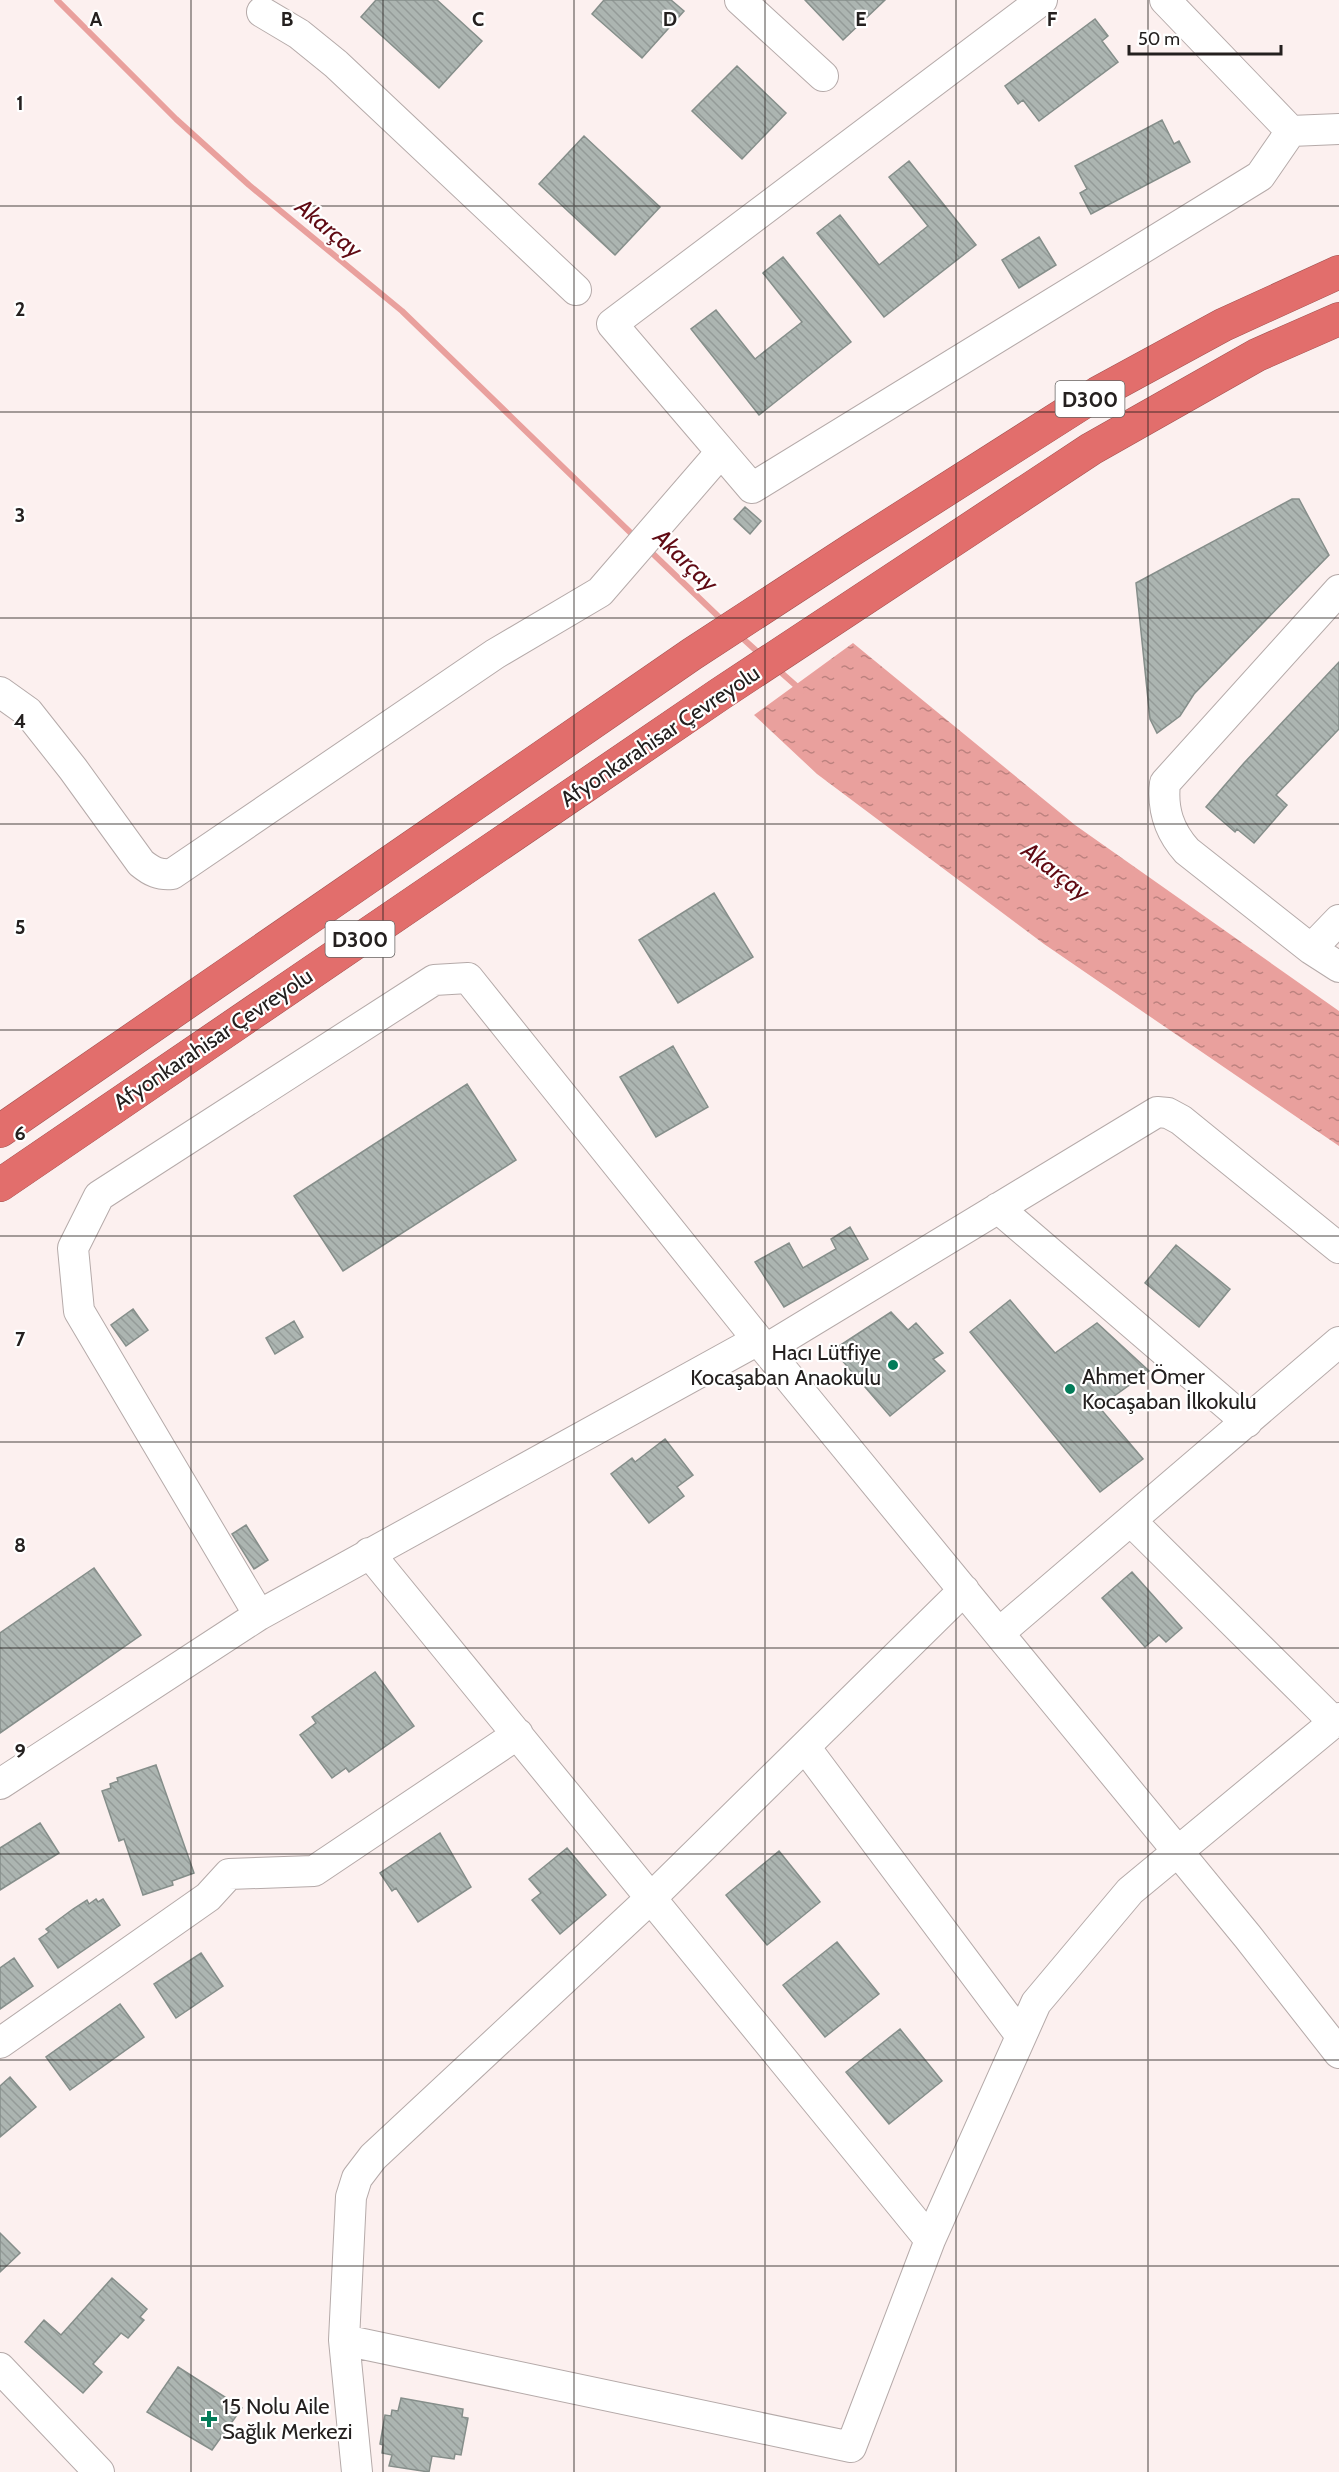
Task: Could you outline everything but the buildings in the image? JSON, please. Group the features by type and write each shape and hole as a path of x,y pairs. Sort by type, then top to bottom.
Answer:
{"highway":[{"name":"Afyonkarahisar Çevreyolu","path":"0,1131 692,654 853,549 1098,393 1223,325 1339,272"},
{"name":"Afyonkarahisar Çevreyolu","path":"0,1185 720,694 1145,416 1257,355 1339,319"}],"street":[{"path":"740,0 823,76"},
{"path":"1042,0 612,324 752,488 1260,176 1291,131"},
{"path":"1165,0 1291,131 1339,129"},
{"path":"261,4 336,64 576,290"},
{"path":"0,692 28,712 74,769 141,863 151,871 162,875 172,874 495,654 600,592 721,452"},
{"path":"1339,590 1165,783 1163,795 1171,830 1187,851 1311,949 1339,967"},
{"path":"1311,949 1339,920"},
{"path":"259,1615 79,1311 73,1248 99,1196 434,980 468,978 762,1344 1177,1850 1339,2053"},
{"path":"0,1784 259,1615 369,1553 762,1344 998,1208 1157,1112 1168,1113 1181,1120 1339,1248"},
{"path":"998,1208 1247,1422"},
{"path":"999,1634 1339,1342"},
{"path":"344,2340 851,2446 930,2240 1036,2003 1122,1899 1177,1850 1336,1720 1131,1521"},
{"path":"369,1553 930,2240"},
{"path":"357,2472 344,2340 351,2197 357,2178 373,2157 651,1898 964,1590"},
{"path":"0,2043 208,1897 229,1875 314,1871 518,1734"},
{"path":"805,1747 1021,2036"},
{"path":"0,2368 99,2472"}],"water":[{"path":"853,643 1075,825 1339,1011 1339,1146 1044,944 817,774 754,715"}],"waterway":[{"name":"Akarçay","path":"57,0 176,119 249,185 402,311 636,538"},
{"name":"Akarçay","path":"648,549 723,621"},
{"name":"Akarçay","path":"740,636 761,655"},
{"name":"Akarçay","path":"776,668 802,691"}],"place":[{"name":"Hacı Lütfiye Kocaşaban Anaokulu","path":"893,1365"},
{"name":"Ahmet Ömer Kocaşaban İlkokulu","path":"1070,1389"},
{"name":"15 Nolu Aile Sağlık Merkezi","path":"209,2419"}]}
